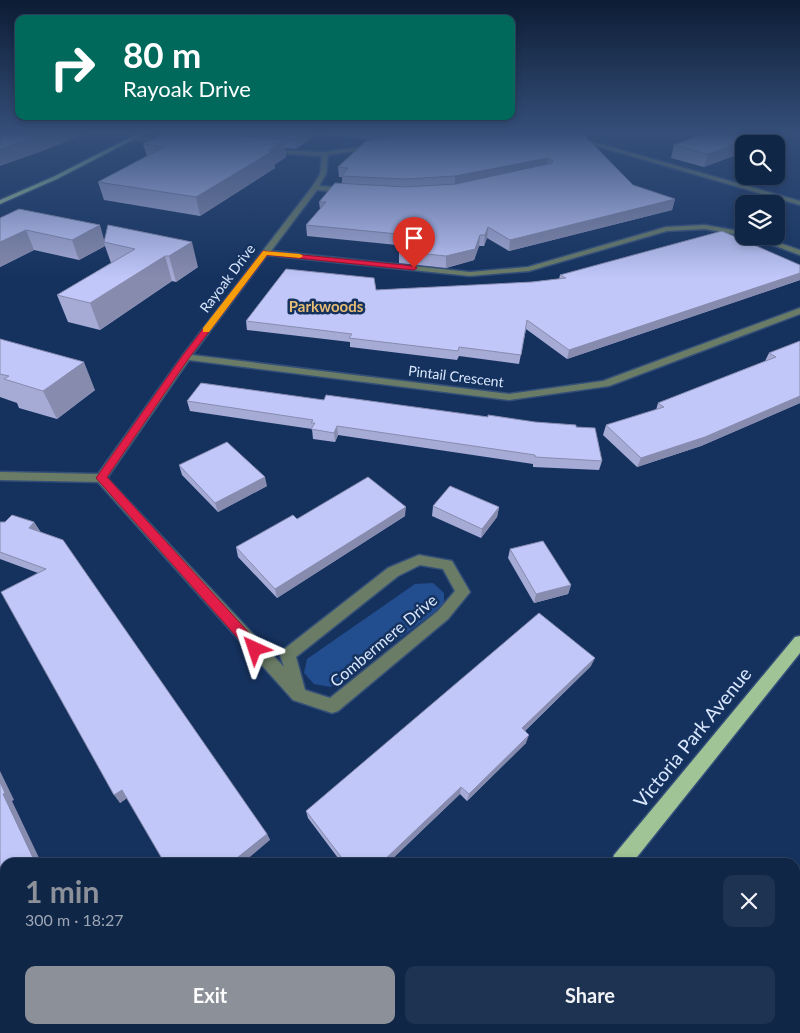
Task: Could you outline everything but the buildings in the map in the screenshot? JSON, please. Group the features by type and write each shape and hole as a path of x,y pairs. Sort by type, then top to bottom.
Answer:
{"main road":[{"path":"0,202 48,181"},
{"name":"Victoria Park Avenue","path":"624,858 800,642"}],"street":[{"name":"Rayoak Drive","path":"101,478 186,357 319,181"},
{"path":"723,181 800,203"},
{"path":"315,188 357,191"},
{"path":"265,253 470,274 529,269 666,229 687,226 719,226 735,231"},
{"path":"777,245 800,253"},
{"name":"Pintail Crescent","path":"186,357 509,396 605,384 800,311"},
{"path":"0,476 101,478"},
{"name":"Combermere Drive","path":"101,478 299,695 332,706 443,615 462,592 447,565 420,560 393,572 288,655 299,695"}],"shaded area":[{"path":"433,583 444,593 444,605 346,678 331,687 314,684 304,673 307,659 415,584"}],"slow traffic":[{"path":"206,330 265,253 300,256"}],"district":[{"name":"Parkwoods","path":"326,306"}],"route":[{"path":"255,649 101,478 186,357 265,253 414,268"}]}
